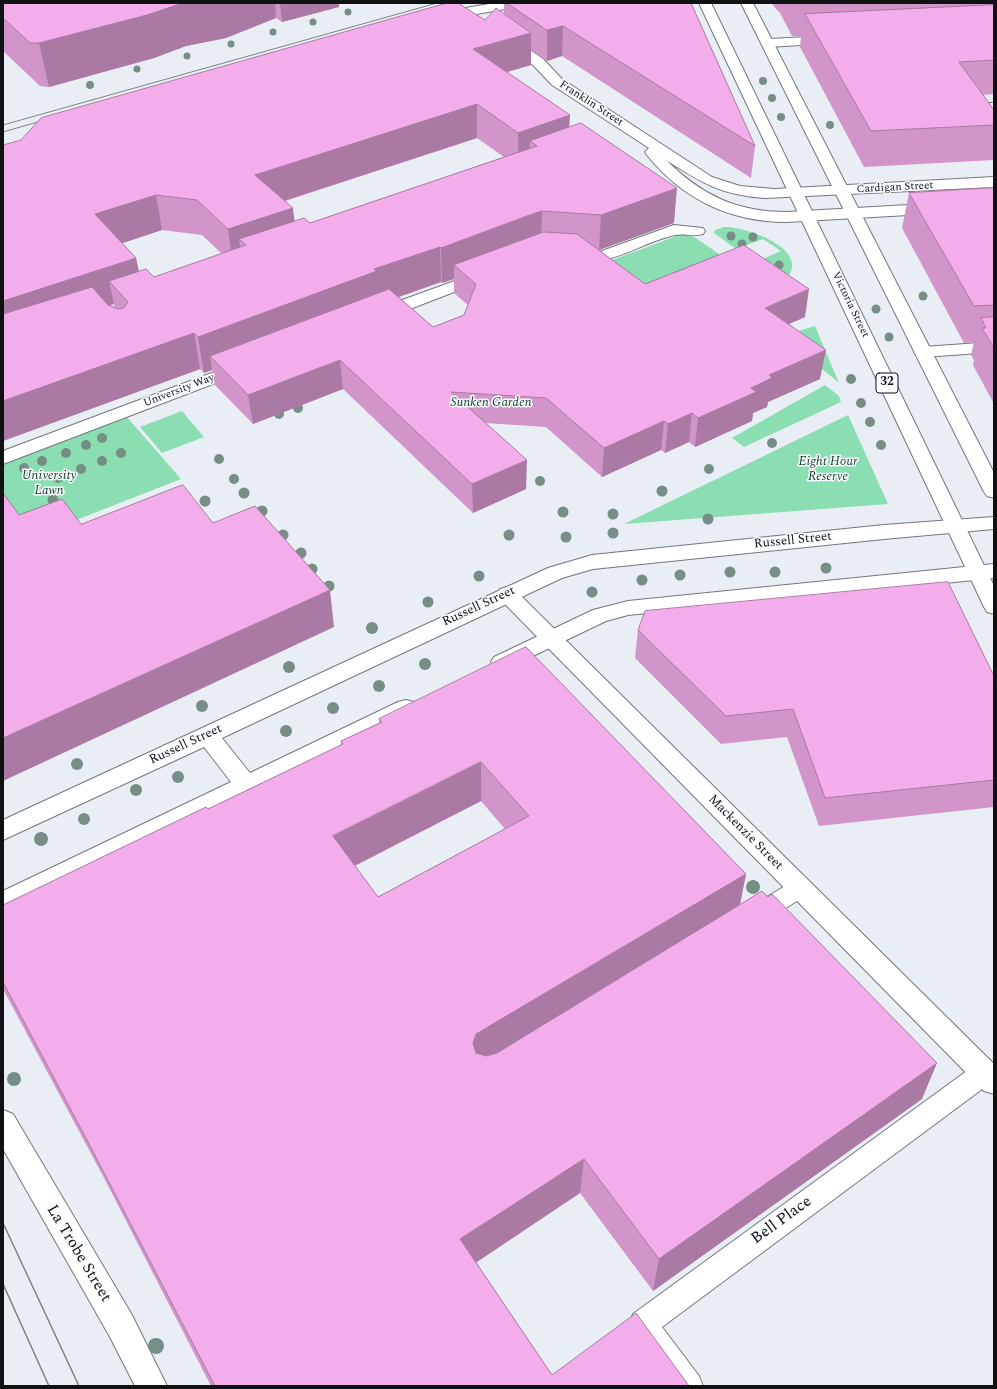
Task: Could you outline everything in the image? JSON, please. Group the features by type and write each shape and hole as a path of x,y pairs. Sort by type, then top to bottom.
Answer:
{"main road":[{"path":"477,21 460,8 534,3"},
{"name":"Victoria Street","path":"705,3 955,526 986,572 994,607"},
{"path":"747,3 769,43 841,191 994,492"},
{"name":"Franklin Street","path":"496,33 538,62 558,82 707,180 719,185 757,194 796,194"},
{"name":"Franklin Street","path":"636,133 660,164 673,176 712,201 730,209 755,215 806,215"},
{"name":"Cardigan Street","path":"796,194 994,182"},
{"name":"Cardigan Street","path":"806,215 994,205"},
{"path":"563,255 601,257 674,230 697,231"},
{"path":"364,321 497,270"},
{"path":"923,352 994,347"},
{"name":"University Way","path":"3,458 169,388 254,363"},
{"name":"Russell Street","path":"3,830 555,572 592,562 994,523"},
{"path":"487,669 600,615 628,608 986,572"},
{"name":"Mackenzie Street","path":"506,594 991,1080"},
{"path":"3,902 423,700"},
{"path":"208,734 246,785"},
{"name":"La Trobe Street","path":"3,1122 121,1326 151,1386"}],"lane":[{"path":"769,43 838,40"},
{"path":"994,107 982,107 994,124"},
{"path":"736,928 800,888"},
{"name":"Bell Place","path":"689,1386 643,1324 991,1080"}],"green space":[{"path":"724,227 745,230 758,234 781,247 789,255 792,264 790,274 787,276 756,262 781,251 763,239 736,249 714,233 715,230"},
{"path":"687,232 722,256 637,289 602,264"},
{"path":"815,326 839,383 782,336"},
{"path":"825,385 839,396 841,402 744,447 732,438"},
{"name":"University Lawn","path":"120,409 181,479 30,538 3,500 3,453"},
{"path":"182,411 204,437 162,453 140,427"},
{"name":"Eight Hour Reserve","path":"848,415 888,504 624,524"}],"building":[{"path":"3,3 183,3 147,15 39,43 30,43 3,18"},
{"path":"447,3 458,3 485,20 496,8 531,33 473,49 570,115 518,133 477,104 255,175 293,208 228,229 197,200 156,195 95,214 136,258 3,301 3,145 21,140 41,118"},
{"path":"507,3 691,3 755,146 563,26 547,30"},
{"path":"994,5 994,60 959,62 994,110 994,125 871,131 805,14"},
{"path":"581,123 677,188 601,215 542,211 535,213 441,248 440,247 374,269 377,271 198,337 194,333 3,401 3,314 92,287 108,305 118,309 124,308 128,302 109,281 146,269 154,277 246,245 239,239 304,218 310,223 537,146 530,141"},
{"path":"994,188 994,305 974,306 909,193"},
{"path":"544,232 577,234 645,284 744,245 809,289 765,308 826,350 769,375 772,378 751,388 756,392 698,418 692,413 668,424 664,421 604,448 546,398 451,392 527,460 472,484 340,360 248,395 210,356 389,289 433,327 464,315 476,284 454,265"},
{"path":"994,317 994,348 982,328 986,328 981,318"},
{"path":"183,485 213,523 255,506 330,590 3,738 3,493 19,515 62,499 81,524"},
{"path":"948,582 994,676 994,780 825,798 793,709 726,716 638,630 645,611"},
{"path":"526,647 746,874 476,1034 473,1043 476,1053 486,1056 497,1053 762,891 768,897 772,894 937,1063 659,1259 584,1159 460,1239 552,1375 636,1313 689,1386 215,1386 3,982 3,905 206,807 208,809 343,744 341,741 382,722 379,719","holes":["481,762 529,816 378,897 333,836"]}],"tram line":[{"path":"3,125 437,3"},
{"path":"3,132 48,119"},
{"path":"3,1223 79,1386"},
{"path":"3,1284 49,1386"}],"park label":[{"name":"Sunken Garden","path":"491,403"}]}
